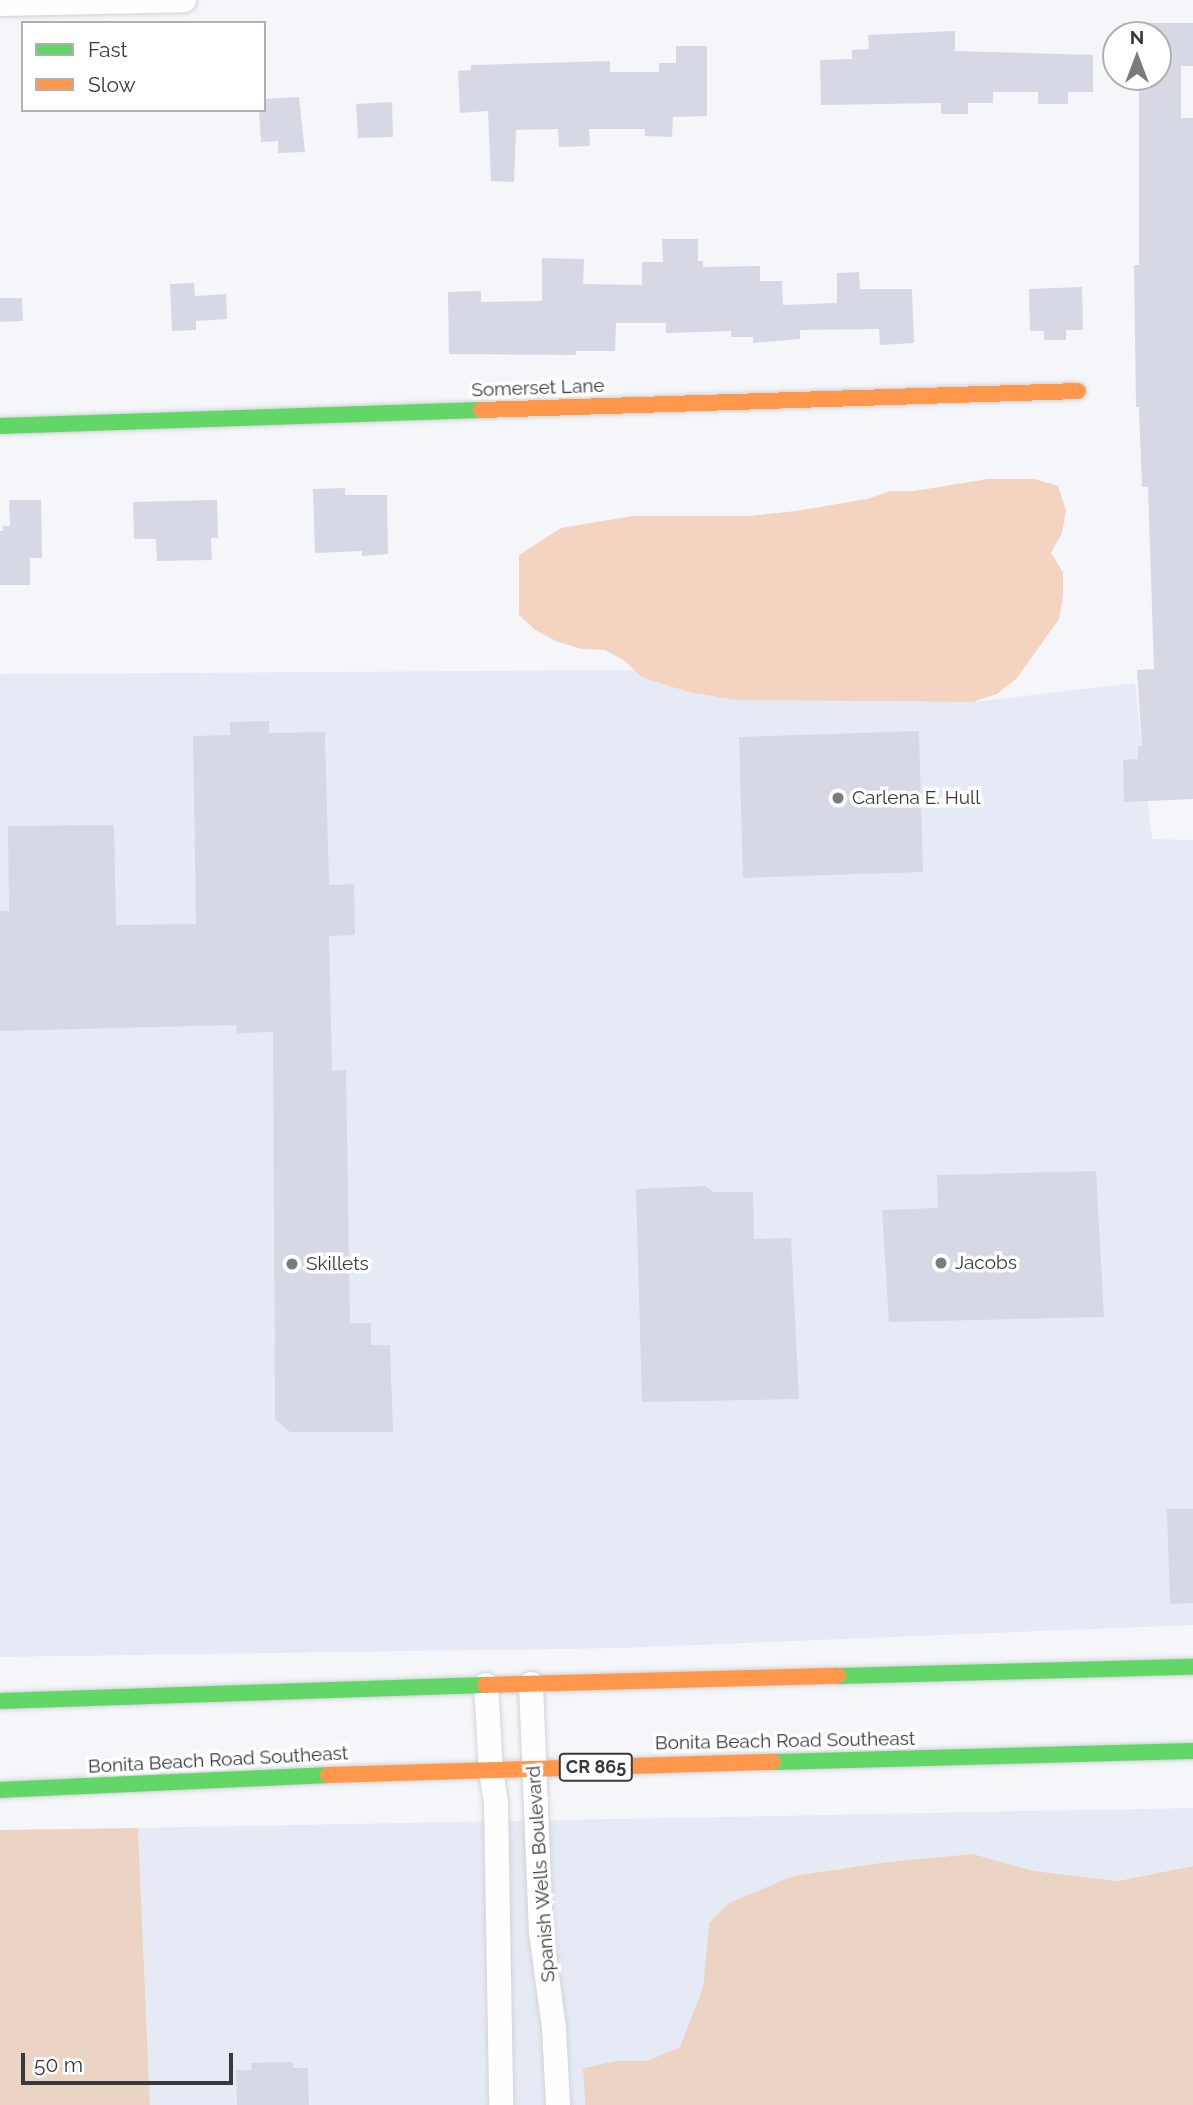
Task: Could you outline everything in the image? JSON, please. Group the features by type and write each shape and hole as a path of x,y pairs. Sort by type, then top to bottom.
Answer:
{"main road":[{"name":"Somerset Lane","path":"0,426 1078,391"},
{"path":"0,1701 486,1685 1193,1667"},
{"name":"Bonita Beach Road Southeast","path":"0,1790 534,1769 1193,1752"}],"street":[{"path":"0,4 184,0"},
{"name":"Spanish Wells Boulevard","path":"531,1684 541,1932 554,2028 558,2105"},
{"name":"Spanish Wells Boulevard","path":"486,1685 491,1771 496,1804 501,2105"}],"shaded area":[{"path":"988,479 1035,479 1058,486 1066,510 1062,533 1051,553 1063,572 1063,596 1059,619 1017,678 997,694 973,702 735,700 688,692 641,677 625,661 605,650 582,649 558,642 535,630 519,615 519,555 561,528 632,516 749,516 796,511 867,499 890,491 914,491"},
{"path":"634,670 641,677 688,692 735,700 974,702 1135,683 1152,839 1193,840 1193,1625 620,1648 0,1657 0,674"},
{"path":"1193,1808 1193,1866 1118,1881 1034,1871 973,1854 887,1862 793,1876 729,1903 709,1923 703,1987 680,2047 647,2061 616,2061 583,2068 585,2105 150,2105 138,1828"},
{"path":"138,1828 150,2105 0,2105 0,1830"},
{"path":"973,1854 1034,1871 1118,1881 1193,1866 1193,2105 585,2105 583,2068 616,2061 647,2061 680,2047 703,1987 709,1923 729,1903 793,1876 887,1862"}],"building":[{"path":"1172,23 1193,23 1193,66 1181,66 1181,118 1193,118 1193,799 1124,802 1123,760 1138,759 1138,746 1142,746 1137,670 1154,669 1148,487 1142,487 1139,407 1136,407 1134,265 1139,265 1139,91 1172,91"},
{"path":"955,31 955,51 1093,55 1093,92 1068,92 1068,104 1038,104 1038,92 993,92 993,103 968,103 968,114 941,114 941,103 821,105 820,60 852,59 852,50 869,49 868,35"},
{"path":"676,46 707,46 707,116 673,117 672,137 645,136 645,129 589,129 590,146 559,147 558,129 516,130 514,182 491,181 488,111 460,113 458,71 471,70 471,65 610,61 610,72 659,72 659,63 676,63"},
{"path":"299,97 305,152 278,153 278,141 261,142 259,112 266,112 266,99"},
{"path":"392,102 393,137 358,138 356,104"},
{"path":"662,239 698,239 698,261 703,261 703,267 760,266 760,281 782,281 783,305 837,303 837,273 859,272 860,289 912,289 914,343 880,345 879,329 800,330 800,339 753,343 753,337 731,337 731,331 666,333 666,323 616,323 615,351 576,351 576,355 449,354 448,292 481,291 481,302 542,301 542,258 584,259 583,284 642,285 642,262 663,262"},
{"path":"194,283 195,296 226,294 227,319 196,321 196,330 172,331 170,284"},
{"path":"1082,287 1083,330 1066,330 1066,340 1044,340 1044,331 1030,331 1029,289"},
{"path":"0,298 22,298 23,321 0,322"},
{"path":"345,488 345,495 387,495 388,554 362,556 362,551 315,553 313,489"},
{"path":"9,500 41,500 42,558 30,558 30,585 0,585 0,531 3,531 3,526 10,526"},
{"path":"217,500 218,538 211,538 212,560 157,561 156,539 134,539 133,502"},
{"path":"269,721 269,733 325,732 329,885 354,884 355,935 329,936 332,1071 346,1070 350,1323 371,1323 371,1345 390,1345 393,1432 290,1432 275,1419 273,1032 237,1033 236,1025 0,1031 0,911 9,911 8,826 114,825 116,925 196,924 193,736 230,735 230,722"},
{"path":"919,731 923,872 743,878 739,737"},
{"path":"1096,1171 1104,1317 889,1322 882,1210 938,1208 937,1175"},
{"path":"705,1186 714,1192 753,1192 754,1239 791,1238 799,1399 642,1402 636,1189"},
{"path":"1167,1509 1193,1509 1193,1603 1170,1604"},
{"path":"293,2062 293,2068 308,2068 309,2105 237,2105 236,2070 252,2070 251,2063"}],"traffic: fast":[{"path":"0,426 481,410"},
{"path":"838,1676 1193,1667"},
{"path":"0,1701 485,1685"},
{"path":"773,1762 1193,1751"},
{"path":"0,1790 328,1775"}],"traffic: slow":[{"path":"481,410 1078,391"},
{"path":"485,1685 838,1676"},
{"path":"328,1775 773,1762"}],"place":[{"name":"Carlena E. Hull","path":"838,798"},
{"name":"Jacobs","path":"941,1263"},
{"name":"Skillets","path":"292,1264"}]}
